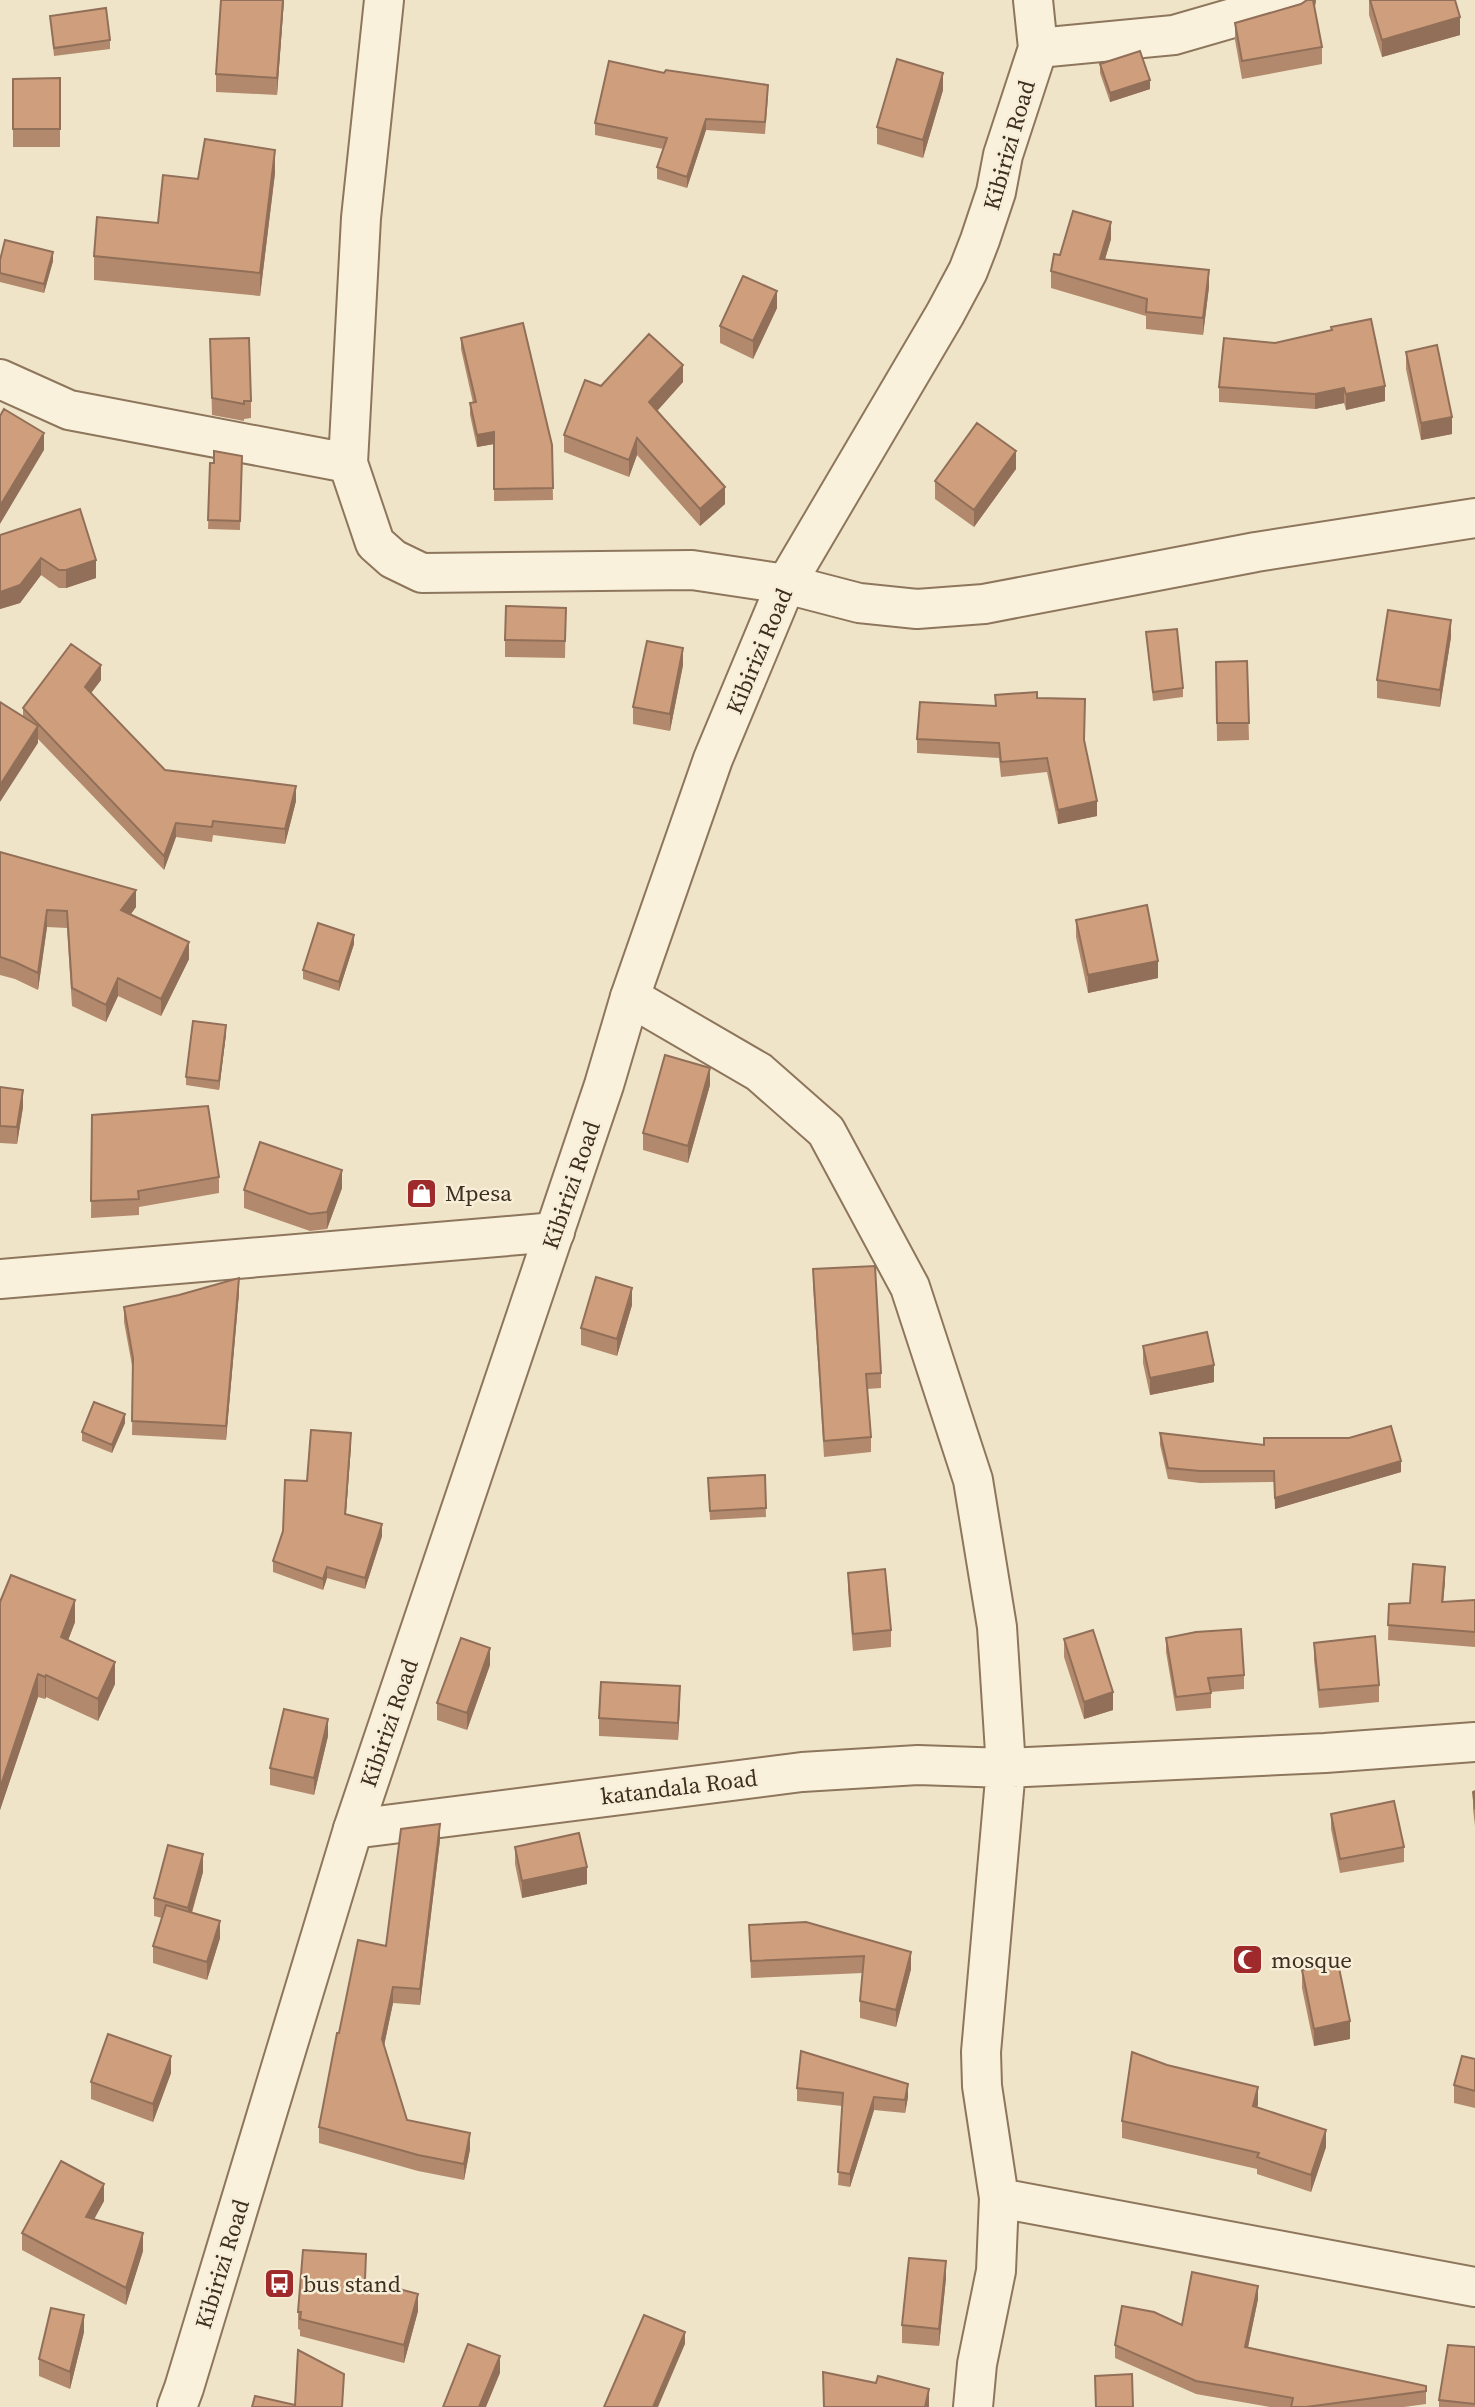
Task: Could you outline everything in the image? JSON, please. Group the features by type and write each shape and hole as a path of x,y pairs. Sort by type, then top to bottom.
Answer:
{"street":[{"path":"384,0 361,218 348,463 375,543 393,559 422,573 692,570 786,584 859,603 905,608 984,604 1256,552 1475,518"},
{"name":"Kibirizi Road","path":"177,2407 353,1829 604,1085 630,997 713,759 786,584 968,271 996,192 1003,155 1038,48 1033,0"},
{"path":"1038,48 1174,35 1295,0"},
{"path":"0,379 69,410 348,463"},
{"path":"630,997 759,1072 826,1131 910,1287 973,1480 997,1627 1006,1768 981,2052 982,2086 999,2198 996,2271 977,2364 973,2407"},
{"path":"2,1282 555,1232"},
{"name":"katandala Road","path":"353,1829 802,1772 918,1765 1006,1768 1325,1753 1475,1742"},
{"path":"999,2198 1475,2287"}],"building":[{"path":"221,0 283,0 277,78 216,74"},
{"path":"1313,0 1322,47 1242,61 1235,23"},
{"path":"1370,0 1455,0 1460,17 1382,40"},
{"path":"106,8 110,40 54,48 50,16"},
{"path":"1140,51 1150,80 1110,93 1100,64"},
{"path":"897,59 943,73 923,140 877,127"},
{"path":"609,61 664,73 666,70 768,85 765,122 706,119 687,177 657,167 667,138 595,123"},
{"path":"60,78 60,129 13,129 13,79"},
{"path":"205,139 275,150 260,273 94,256 97,217 158,223 163,175 198,179"},
{"path":"1073,211 1111,222 1100,259 1209,270 1203,318 1146,312 1147,299 1051,271 1054,254 1060,255"},
{"path":"5,240 53,252 44,284 0,273"},
{"path":"743,276 777,291 753,341 720,326"},
{"path":"1371,319 1385,386 1346,394 1344,388 1315,394 1219,387 1224,338 1275,343"},
{"path":"523,323 552,445 553,488 494,489 494,432 477,435 470,403 476,402 461,338"},
{"path":"649,334 683,365 649,402 725,487 700,509 637,438 629,460 564,435 585,380 601,386"},
{"path":"249,338 251,401 244,401 244,404 212,398 210,339"},
{"path":"1437,345 1452,417 1421,423 1406,352"},
{"path":"4,409 44,433 0,506 0,416"},
{"path":"977,423 1016,451 974,510 935,481"},
{"path":"214,451 242,456 240,521 208,520 210,463 214,463"},
{"path":"80,509 96,560 59,570 41,558 20,585 0,592 0,535"},
{"path":"506,606 566,608 565,641 505,640"},
{"path":"1388,610 1451,620 1440,690 1377,680"},
{"path":"1177,629 1183,688 1153,692 1146,632"},
{"path":"647,641 683,648 670,714 633,707"},
{"path":"71,644 101,665 85,687 165,770 296,786 285,829 213,821 212,827 176,823 164,856 23,708"},
{"path":"1247,661 1249,723 1217,723 1216,662"},
{"path":"1037,692 1037,698 1085,699 1084,740 1097,801 1058,810 1047,758 1001,762 999,743 917,739 920,702 996,706 995,695"},
{"path":"0,702 38,726 0,785"},
{"path":"0,852 136,890 121,910 189,942 161,999 118,978 106,1005 72,988 67,911 47,910 38,973 0,957"},
{"path":"1147,905 1158,961 1088,975 1076,920"},
{"path":"318,923 354,935 339,982 303,970"},
{"path":"193,1021 226,1025 219,1081 186,1077"},
{"path":"665,1055 710,1068 688,1146 643,1133"},
{"path":"0,1087 23,1090 17,1127 0,1126"},
{"path":"208,1106 219,1177 138,1191 139,1199 91,1201 92,1115"},
{"path":"260,1142 342,1170 327,1212 310,1214 244,1190"},
{"path":"875,1266 881,1373 866,1374 871,1437 824,1441 813,1269"},
{"path":"596,1277 632,1288 617,1339 581,1328"},
{"path":"239,1278 226,1426 132,1421 133,1358 124,1307"},
{"path":"1207,1332 1214,1365 1150,1378 1143,1346"},
{"path":"94,1402 125,1414 112,1445 82,1432"},
{"path":"1391,1426 1401,1461 1275,1498 1274,1471 1168,1468 1160,1433 1264,1445 1264,1438 1349,1438"},
{"path":"311,1430 351,1433 345,1514 382,1524 365,1578 327,1567 323,1579 273,1561 283,1531 285,1480 307,1481"},
{"path":"765,1475 766,1508 710,1511 708,1478"},
{"path":"1413,1564 1445,1567 1442,1602 1475,1600 1475,1632 1388,1625 1389,1604 1410,1603"},
{"path":"885,1569 891,1630 853,1634 848,1573"},
{"path":"11,1575 75,1600 61,1637 115,1662 98,1699 46,1675 45,1677 38,1674 0,1788 0,1602"},
{"path":"1241,1629 1244,1675 1208,1678 1211,1693 1176,1697 1166,1638 1196,1632"},
{"path":"1093,1630 1113,1692 1084,1702 1064,1639"},
{"path":"1375,1636 1379,1685 1319,1690 1314,1643"},
{"path":"461,1638 490,1648 467,1713 437,1703"},
{"path":"601,1682 680,1686 678,1723 599,1718"},
{"path":"284,1709 328,1719 314,1778 270,1768"},
{"path":"1394,1801 1404,1847 1340,1859 1331,1814"},
{"path":"440,1824 420,1989 393,1987 382,2039 407,2120 470,2133 464,2164 418,2155 319,2127 358,1940 386,1946 401,1829"},
{"path":"579,1833 587,1867 522,1881 515,1847"},
{"path":"168,1845 203,1854 188,1908 154,1898"},
{"path":"166,1905 220,1921 207,1962 153,1946"},
{"path":"806,1922 911,1952 896,2010 860,2001 864,1956 751,1961 749,1925"},
{"path":"1338,1963 1350,2021 1314,2029 1302,1970"},
{"path":"108,2034 171,2056 153,2104 91,2082"},
{"path":"801,2051 908,2084 905,2100 874,2097 850,2174 838,2172 843,2093 797,2088"},
{"path":"1132,2052 1167,2065 1258,2087 1253,2106 1326,2130 1311,2175 1257,2157 1259,2153 1122,2121"},
{"path":"1462,2056 1475,2059 1475,2091 1454,2085"},
{"path":"61,2161 104,2184 86,2217 143,2233 126,2288 22,2233"},
{"path":"303,2250 366,2254 365,2280 418,2294 404,2345 300,2319 301,2312 298,2312"},
{"path":"909,2258 946,2261 939,2329 902,2325"},
{"path":"1192,2272 1258,2286 1245,2347 1426,2386 1426,2391 1291,2407 1293,2398 1196,2381 1115,2345 1122,2306 1154,2312 1182,2325"},
{"path":"51,2308 84,2315 70,2372 39,2359"},
{"path":"644,2315 685,2332 653,2407 604,2407"},
{"path":"468,2344 500,2356 479,2407 443,2407"},
{"path":"1448,2345 1475,2347 1475,2404 1439,2400"},
{"path":"298,2350 344,2374 342,2407 252,2407 255,2396 295,2405"},
{"path":"823,2372 876,2383 878,2376 929,2389 925,2407 824,2407"},
{"path":"1132,2374 1133,2407 1096,2407 1095,2376"}],"place":[{"name":"Mpesa","path":"422,1193"},
{"name":"mosque","path":"1248,1960"},
{"name":"bus stand","path":"280,2284"}]}
